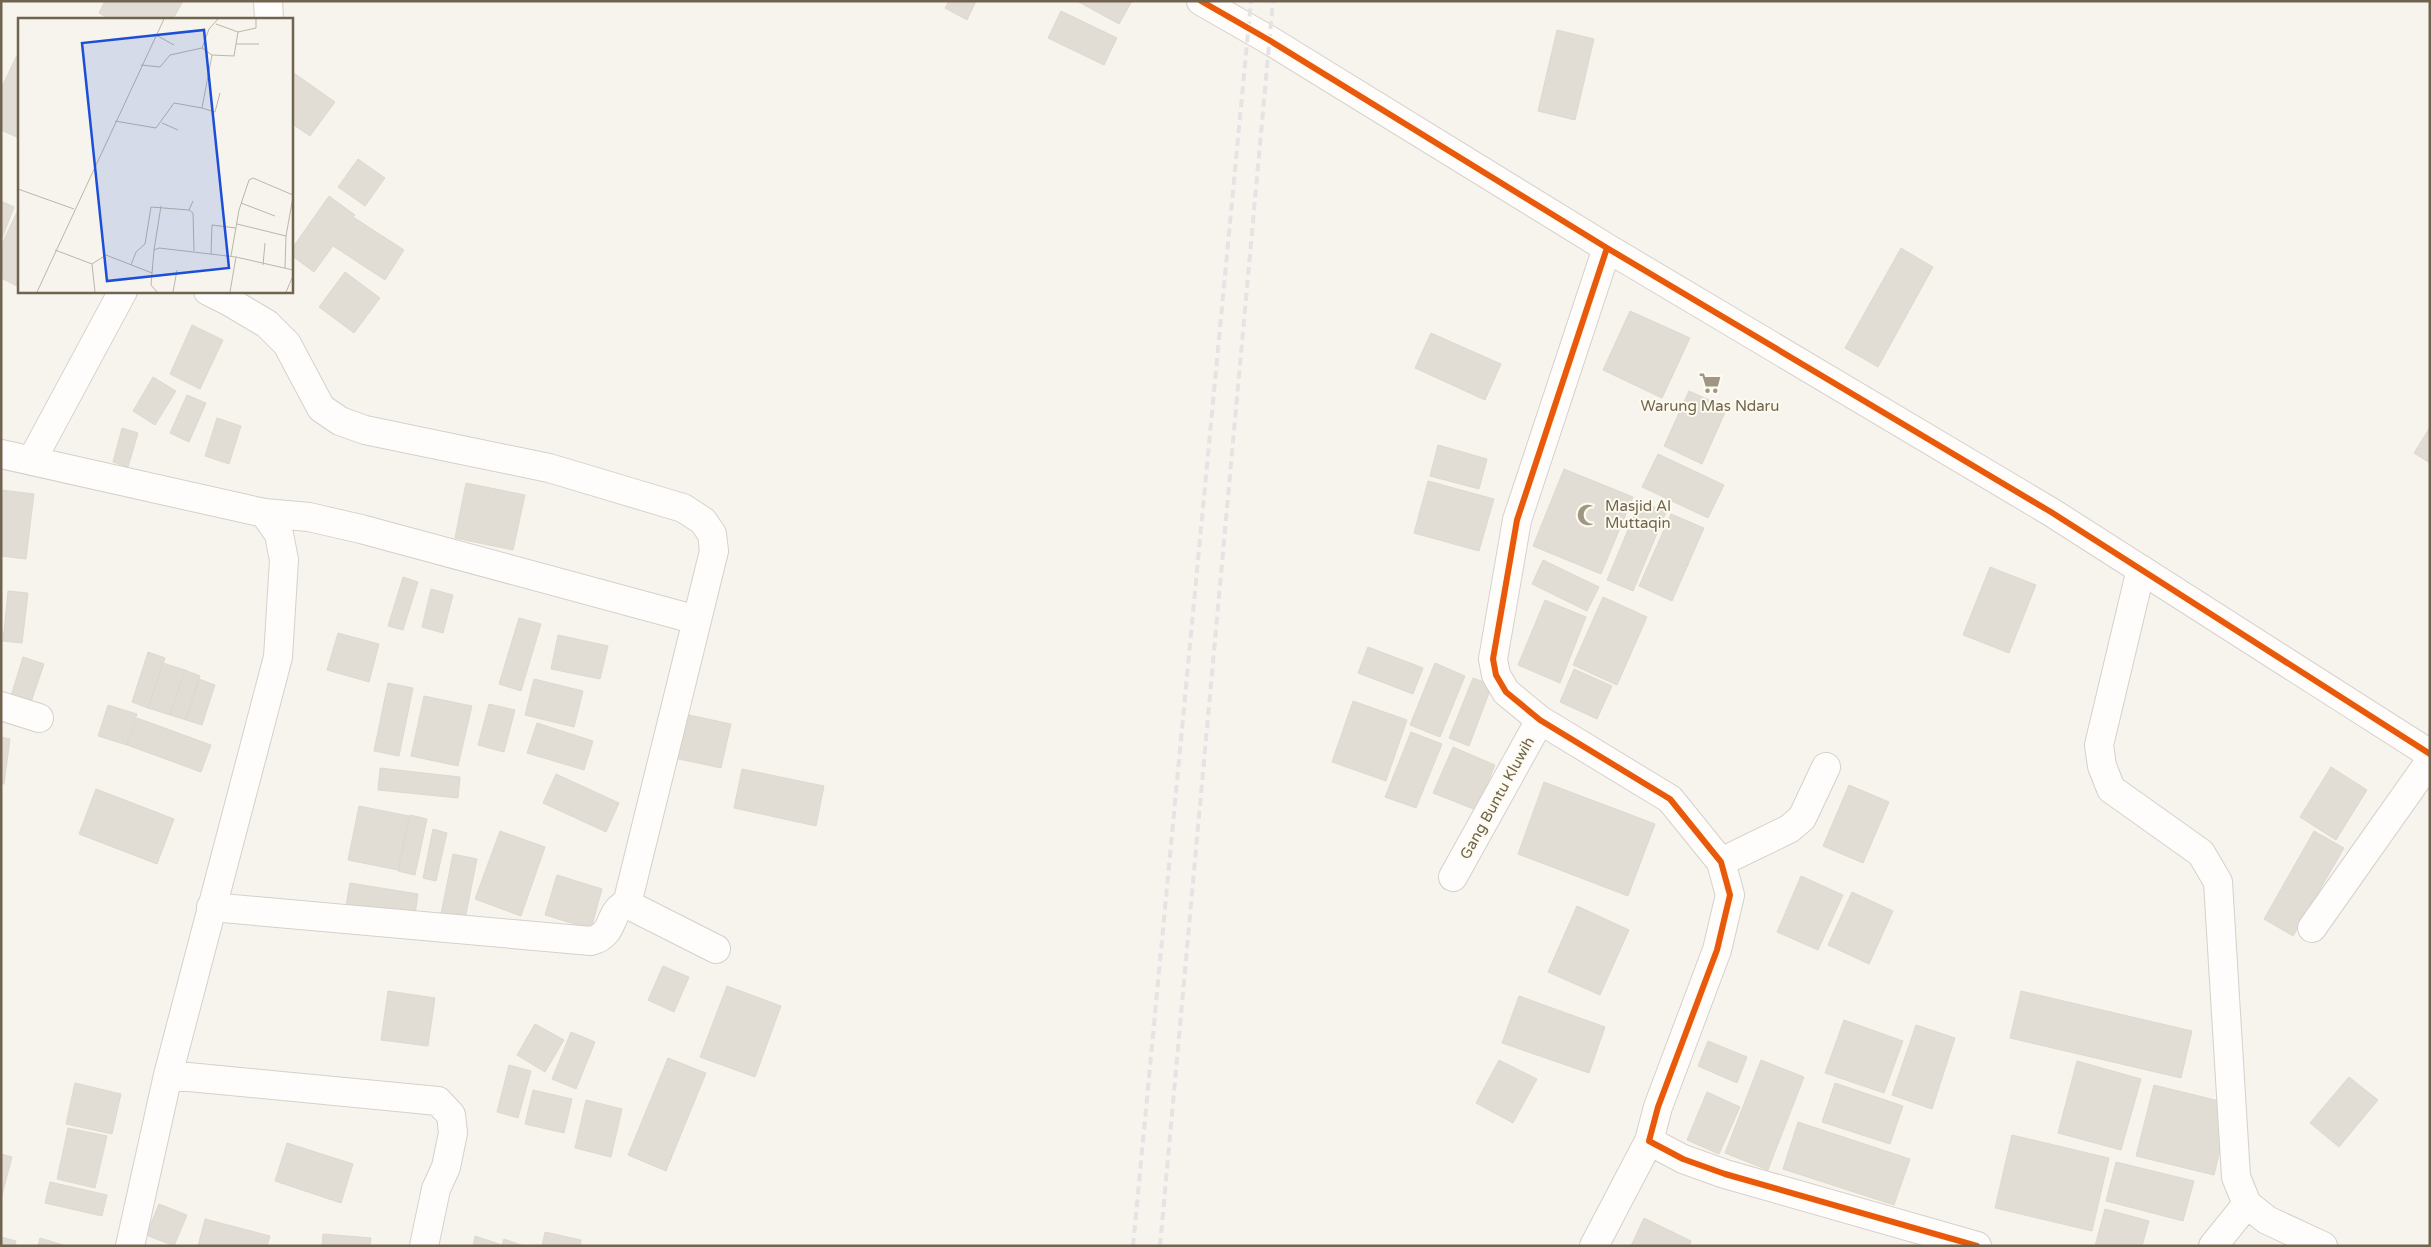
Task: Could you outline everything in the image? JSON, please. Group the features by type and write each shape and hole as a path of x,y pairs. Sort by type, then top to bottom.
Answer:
{"street":[{"path":"268,1 269,18"},
{"path":"1201,1 1270,40 1607,248 2052,512 2430,754"},
{"path":"1594,1246 1649,1141 1658,1107 1717,950 1730,895 1721,862 1670,799 1540,720 1506,692 1496,675 1493,659 1517,520 1607,248"},
{"path":"32,460 122,292"},
{"path":"210,292 267,324 287,344 321,408 340,421 365,430 549,468 683,508 703,521 712,534 714,551 628,904"},
{"path":"1,454 264,513 309,517 361,529 697,620"},
{"path":"130,1246 168,1075 278,657 284,560 279,534 264,513"},
{"path":"2142,569 2099,745 2102,766 2111,789 2201,853 2218,882 2236,1177 2247,1204 2267,1220 2323,1246"},
{"path":"1,706 39,718"},
{"name":"Gang Buntu Kluwih","path":"1453,877 1540,720"},
{"path":"2312,928 2430,761"},
{"path":"1721,862 1789,829 1802,818 1826,767"},
{"path":"211,907 591,941 602,938 608,931 616,912 620,907 628,904 716,950"},
{"path":"168,1075 438,1102 451,1114 453,1133 446,1167 436,1189 424,1246"},
{"path":"1649,1141 1683,1159 1725,1174 1977,1246"},
{"path":"2213,1246 2247,1204"}],"building":[{"path":"105,1 183,1 174,18 107,18 99,13"},
{"path":"949,1 976,1 967,20 945,8"},
{"path":"1077,1 1132,1 1119,24"},
{"path":"1061,11 1117,38 1104,65 1048,38"},
{"path":"1557,30 1594,39 1575,120 1538,111"},
{"path":"16,57 18,58 18,138 1,130 1,89"},
{"path":"292,72 335,102 310,136 292,124"},
{"path":"358,159 385,178 365,206 338,187"},
{"path":"329,196 355,215 353,217 404,250 385,280 333,246 314,272 292,256 292,249"},
{"path":"1,201 14,207 1,241"},
{"path":"18,210 18,286 1,278 1,246"},
{"path":"1901,248 1933,267 1878,367 1845,348"},
{"path":"345,272 380,298 354,333 319,307"},
{"path":"1630,311 1690,338 1662,398 1603,370"},
{"path":"192,325 223,340 200,389 170,374"},
{"path":"1431,333 1501,364 1485,400 1415,368"},
{"path":"153,377 176,391 155,425 133,411"},
{"path":"1689,391 1727,408 1702,464 1664,446"},
{"path":"187,395 206,403 189,442 170,433"},
{"path":"217,418 241,426 229,464 205,456"},
{"path":"2430,427 2430,463 2414,453"},
{"path":"122,428 138,433 128,467 113,462"},
{"path":"1438,445 1487,459 1479,489 1430,476"},
{"path":"1658,454 1724,485 1708,518 1642,487"},
{"path":"1564,469 1633,497 1601,574 1533,546"},
{"path":"1428,481 1494,499 1479,551 1414,533"},
{"path":"466,483 525,495 513,550 455,538"},
{"path":"1,490 34,494 26,559 1,556"},
{"path":"1640,501 1666,512 1633,591 1607,580"},
{"path":"1671,514 1704,528 1672,601 1639,586"},
{"path":"1543,560 1599,587 1587,611 1532,584"},
{"path":"1990,567 2036,585 2009,653 1963,635"},
{"path":"403,577 418,582 403,630 388,626"},
{"path":"431,589 453,595 443,633 422,627"},
{"path":"8,591 28,593 22,643 3,641"},
{"path":"1603,597 1647,617 1617,685 1573,665"},
{"path":"1545,600 1586,617 1560,683 1518,665"},
{"path":"519,618 541,624 521,691 499,684"},
{"path":"338,633 379,644 369,682 327,670"},
{"path":"558,635 608,646 600,679 551,669"},
{"path":"1368,647 1423,668 1413,694 1358,673"},
{"path":"148,652 165,658 148,708 132,702"},
{"path":"23,657 44,664 31,702 11,696"},
{"path":"163,663 185,670 170,715 148,708"},
{"path":"1435,663 1465,676 1440,737 1410,725"},
{"path":"1574,669 1612,686 1597,719 1560,702"},
{"path":"185,670 200,676 186,720 170,715"},
{"path":"1473,678 1492,685 1469,746 1449,738"},
{"path":"199,679 215,685 202,725 186,720"},
{"path":"534,679 583,691 574,727 525,715"},
{"path":"388,683 413,688 399,756 374,751"},
{"path":"424,696 472,706 458,766 411,756"},
{"path":"1353,701 1407,720 1386,781 1332,762"},
{"path":"489,704 515,710 504,752 478,745"},
{"path":"108,705 137,714 127,745 98,736"},
{"path":"684,714 731,724 721,768 674,758"},
{"path":"137,718 211,745 201,772 127,745"},
{"path":"537,723 593,741 584,770 527,753"},
{"path":"1411,732 1442,744 1416,808 1385,797"},
{"path":"1,737 10,739 4,784 1,784"},
{"path":"1453,747 1495,765 1476,810 1433,793"},
{"path":"2331,767 2367,790 2336,840 2300,817"},
{"path":"380,768 460,777 458,798 378,790"},
{"path":"742,769 824,786 816,826 734,808"},
{"path":"556,774 619,803 606,832 543,803"},
{"path":"1544,782 1655,824 1628,896 1518,854"},
{"path":"1849,785 1889,802 1863,863 1823,846"},
{"path":"96,789 174,819 157,864 79,834"},
{"path":"359,806 409,816 398,870 348,860"},
{"path":"410,815 427,819 415,875 398,871"},
{"path":"433,829 447,833 436,881 423,878"},
{"path":"500,831 545,847 521,916 475,899"},
{"path":"2314,831 2344,848 2293,936 2264,919"},
{"path":"453,854 477,859 465,919 441,914"},
{"path":"557,875 602,889 591,929 545,915"},
{"path":"1801,876 1843,895 1818,950 1777,932"},
{"path":"350,883 418,894 414,922 345,911"},
{"path":"1852,892 1893,911 1869,964 1828,945"},
{"path":"1577,906 1629,930 1600,995 1548,972"},
{"path":"663,966 689,977 674,1012 648,1000"},
{"path":"727,986 781,1006 755,1077 700,1057"},
{"path":"388,991 435,998 428,1046 381,1040"},
{"path":"2021,991 2192,1031 2181,1078 2010,1038"},
{"path":"1519,996 1605,1027 1589,1073 1502,1043"},
{"path":"1844,1020 1903,1041 1884,1093 1825,1073"},
{"path":"535,1024 564,1040 545,1072 517,1055"},
{"path":"1916,1025 1955,1038 1932,1109 1892,1095"},
{"path":"571,1032 595,1042 576,1089 552,1079"},
{"path":"1708,1041 1747,1057 1737,1083 1698,1066"},
{"path":"668,1058 706,1073 666,1171 628,1155"},
{"path":"1499,1060 1537,1079 1513,1123 1476,1103"},
{"path":"1761,1060 1804,1077 1768,1170 1725,1153"},
{"path":"2077,1061 2141,1079 2121,1150 2058,1133"},
{"path":"509,1065 531,1071 518,1118 497,1112"},
{"path":"2349,1077 2378,1100 2339,1147 2310,1123"},
{"path":"75,1083 121,1094 112,1134 66,1124"},
{"path":"1835,1083 1903,1106 1890,1144 1822,1122"},
{"path":"2154,1085 2231,1104 2214,1175 2136,1156"},
{"path":"533,1090 572,1099 564,1133 525,1124"},
{"path":"1707,1092 1740,1107 1719,1154 1687,1140"},
{"path":"586,1100 622,1109 611,1157 575,1148"},
{"path":"1798,1122 1910,1159 1894,1205 1783,1169"},
{"path":"68,1128 107,1136 95,1188 57,1179"},
{"path":"2012,1135 2109,1158 2092,1231 1995,1208"},
{"path":"287,1143 353,1164 341,1203 275,1181"},
{"path":"1,1154 12,1157 1,1199"},
{"path":"2116,1162 2194,1181 2183,1221 2106,1201"},
{"path":"50,1182 107,1195 102,1216 45,1203"},
{"path":"159,1204 187,1215 174,1246 146,1235"},
{"path":"2105,1209 2149,1221 2142,1246 2095,1246"},
{"path":"1644,1218 1691,1241 1689,1246 1631,1246"},
{"path":"205,1219 270,1236 267,1246 198,1246"},
{"path":"545,1232 581,1240 580,1246 542,1246"},
{"path":"323,1234 371,1238 370,1246 322,1246"},
{"path":"475,1236 502,1245 504,1239 524,1246 473,1246"},
{"path":"1,1237 16,1241 15,1246 1,1246"},
{"path":"40,1238 66,1246 38,1246"}],"railway":[{"path":"1133,1246 1251,1"},
{"path":"1160,1246 1273,1"}],"cycle path":[{"path":"1201,1 1269,40 1607,248 2051,512 2430,754"},
{"path":"1607,248 1517,520 1493,659 1496,675 1506,692 1540,720 1670,799 1721,862 1730,895 1717,950 1658,1107 1649,1141 1683,1159 1725,1174 1977,1246"}],"place":[{"name":"Warung Mas Ndaru","path":"1710,383"},
{"name":"Masjid Al Muttaqin","path":"1588,515"}]}
